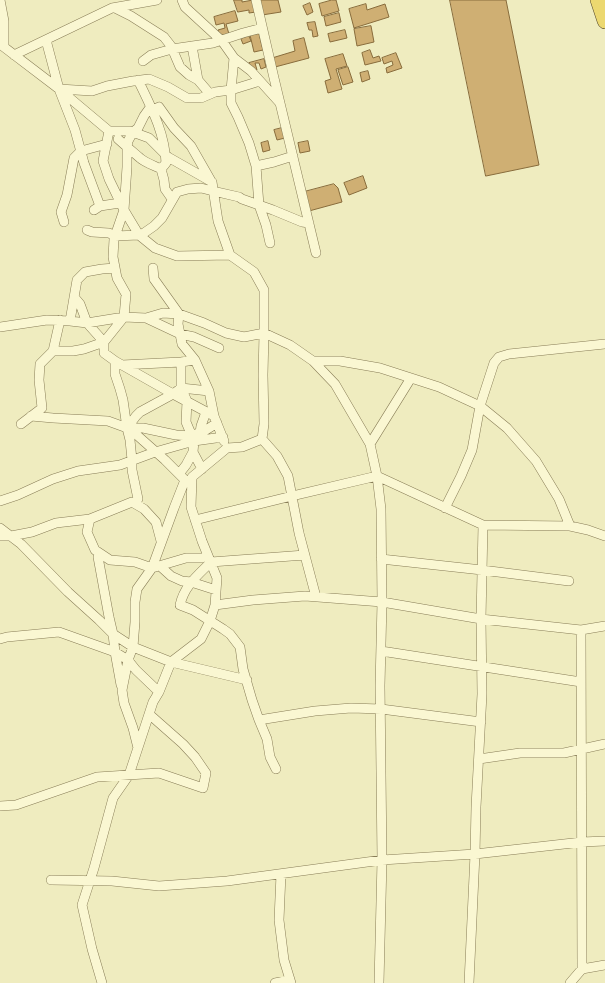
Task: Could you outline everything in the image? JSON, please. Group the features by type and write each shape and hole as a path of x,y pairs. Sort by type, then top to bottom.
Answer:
{"highway":[{"path":"598,0 605,21"}],"street":[{"path":"0,0 4,21 2,45 59,89 109,131 130,131 149,138 168,157 212,182"},
{"path":"14,55 114,8 157,0"},
{"path":"182,0 186,7 222,41 234,58 251,71 280,103"},
{"path":"256,0 316,253"},
{"path":"114,8 131,16 164,37 172,49 180,67 189,75 198,80 210,94"},
{"path":"143,61 151,55 172,49 222,41 262,28"},
{"path":"46,40 59,89 75,130 97,208 122,206"},
{"path":"192,46 198,80"},
{"path":"234,58 231,103 241,123 256,166 259,205 270,243"},
{"path":"59,89 92,90 138,80 149,80 168,87 187,98 201,98 215,92 231,90 260,81"},
{"path":"138,80 158,122 166,155 166,163 161,169"},
{"path":"53,351 84,350 104,342 124,318 126,294 117,278 113,257 114,239 122,206 127,167 126,147 133,132 138,128 149,109 153,110 159,107 174,128 191,146 212,182 218,221 230,255 254,272 264,290 262,375 264,424 262,439 277,456 288,476 299,533 316,597"},
{"path":"109,131 103,162 109,179 122,206 139,235 155,248 177,256 230,255"},
{"path":"118,139 141,159 161,169 165,189 172,199"},
{"path":"64,222 61,212 74,158 81,151 107,144"},
{"path":"256,166 293,156"},
{"path":"87,230 92,232 109,233 115,236 139,235 154,226 162,218 177,192 188,189 202,188 213,192 239,197 302,222 309,223"},
{"path":"21,424 42,408 39,380 40,364 53,351 74,297 77,280 86,272 115,268"},
{"path":"153,268 154,279 179,314 178,324 182,344 195,360 209,391 212,417 227,448"},
{"path":"74,297 80,304 87,323 104,342 104,353 212,417"},
{"path":"0,327 47,320 87,323 124,318 146,318 163,313 179,314 226,333 238,336 244,337 264,333 290,345 313,361 335,384 370,444 377,476 381,509 382,860 379,983"},
{"path":"146,318 180,334 194,337 219,348"},
{"path":"445,508 472,450 480,406 494,363 499,357 509,354 605,344"},
{"path":"119,363 182,362 195,360"},
{"path":"313,361 340,361 380,368 438,387 480,406 507,428 536,461 559,499 570,526"},
{"path":"182,362 181,388 187,401 186,422 195,436"},
{"path":"119,363 114,374 123,400 132,460 132,470 138,499"},
{"path":"370,444 411,378"},
{"path":"127,428 140,412 181,388 209,391"},
{"path":"31,416 108,421 130,429 166,460 185,480 161,541 156,567 137,589 133,647 128,660 122,690"},
{"path":"0,501 18,495 53,479 78,471 120,465 155,452 206,430 212,417"},
{"path":"179,474 193,452 195,436 201,426 212,417"},
{"path":"127,428 143,428 176,435 223,437"},
{"path":"102,983 92,949 82,905 113,798 129,775 153,702 159,692 171,662 201,639 210,621 215,605 217,578 202,541 191,507 192,477 227,448 242,447 262,439"},
{"path":"193,452 202,469"},
{"path":"195,520 377,476 484,525 570,526 605,536"},
{"path":"0,536 11,536 32,532 56,523 90,519 132,502 144,508 156,522 161,541"},
{"path":"90,519 87,532 95,550 110,560 135,562 156,567 182,581 191,582 216,590"},
{"path":"469,983 482,694 481,619 484,525"},
{"path":"0,528 21,544 68,592 100,620 113,634 133,647 171,662 246,680"},
{"path":"276,769 270,757 267,739 246,680 240,647 230,634 194,610 180,604 182,596 191,582 211,562 305,554"},
{"path":"98,557 113,634 124,703 133,728 138,749"},
{"path":"156,567 186,558 202,558"},
{"path":"381,559 569,581"},
{"path":"215,605 305,596 382,602 481,619 581,630 605,626"},
{"path":"581,630 582,969"},
{"path":"0,639 58,632 115,652 128,660 136,670 159,692"},
{"path":"381,651 581,682"},
{"path":"259,720 314,711 351,708 381,709 481,722"},
{"path":"0,806 16,805 97,777 159,773 203,788 206,773 195,757 183,744 149,714"},
{"path":"478,759 520,753 564,753 605,744"},
{"path":"51,880 112,882 159,886 227,881 382,860 475,854 582,842 605,841"},
{"path":"275,983 291,982 284,960 279,920 281,874"},
{"path":"570,983 582,969 605,965"}],"building":[{"path":"234,0 242,0 242,2 253,0 256,12 249,13 249,10 238,12"},
{"path":"259,0 278,0 281,12 262,15"},
{"path":"336,0 339,11 322,16 319,4"},
{"path":"450,0 506,0 539,165 486,176"},
{"path":"310,3 313,12 307,15 303,6"},
{"path":"366,4 367,10 385,4 389,17 354,28 349,9"},
{"path":"235,11 238,21 226,24 229,34 220,36 218,30 225,28 224,23 216,25 214,17"},
{"path":"339,13 341,22 326,26 324,17"},
{"path":"315,22 318,36 313,37 312,30 309,30 307,23"},
{"path":"371,26 374,42 357,46 354,29"},
{"path":"345,30 347,38 330,42 328,34"},
{"path":"259,34 263,50 254,52 250,35"},
{"path":"249,36 251,41 243,44 241,39"},
{"path":"304,38 309,58 275,67 272,58 295,51 293,41"},
{"path":"370,50 373,58 379,56 381,61 365,65 362,53"},
{"path":"396,53 402,68 387,73 386,68 393,65 392,61 384,64 382,58"},
{"path":"343,54 347,66 336,69 342,89 328,93 325,81 331,79 325,59"},
{"path":"264,59 266,67 261,69 259,63 255,63 257,70 252,71 249,63"},
{"path":"348,67 353,82 343,85 338,70"},
{"path":"368,71 370,79 362,82 360,73"},
{"path":"282,128 285,138 277,140 274,130"},
{"path":"268,141 270,150 263,152 261,143"},
{"path":"308,141 310,151 300,153 298,143"},
{"path":"363,176 367,188 349,195 344,183"},
{"path":"334,184 338,188 342,202 309,211 304,192"}]}
